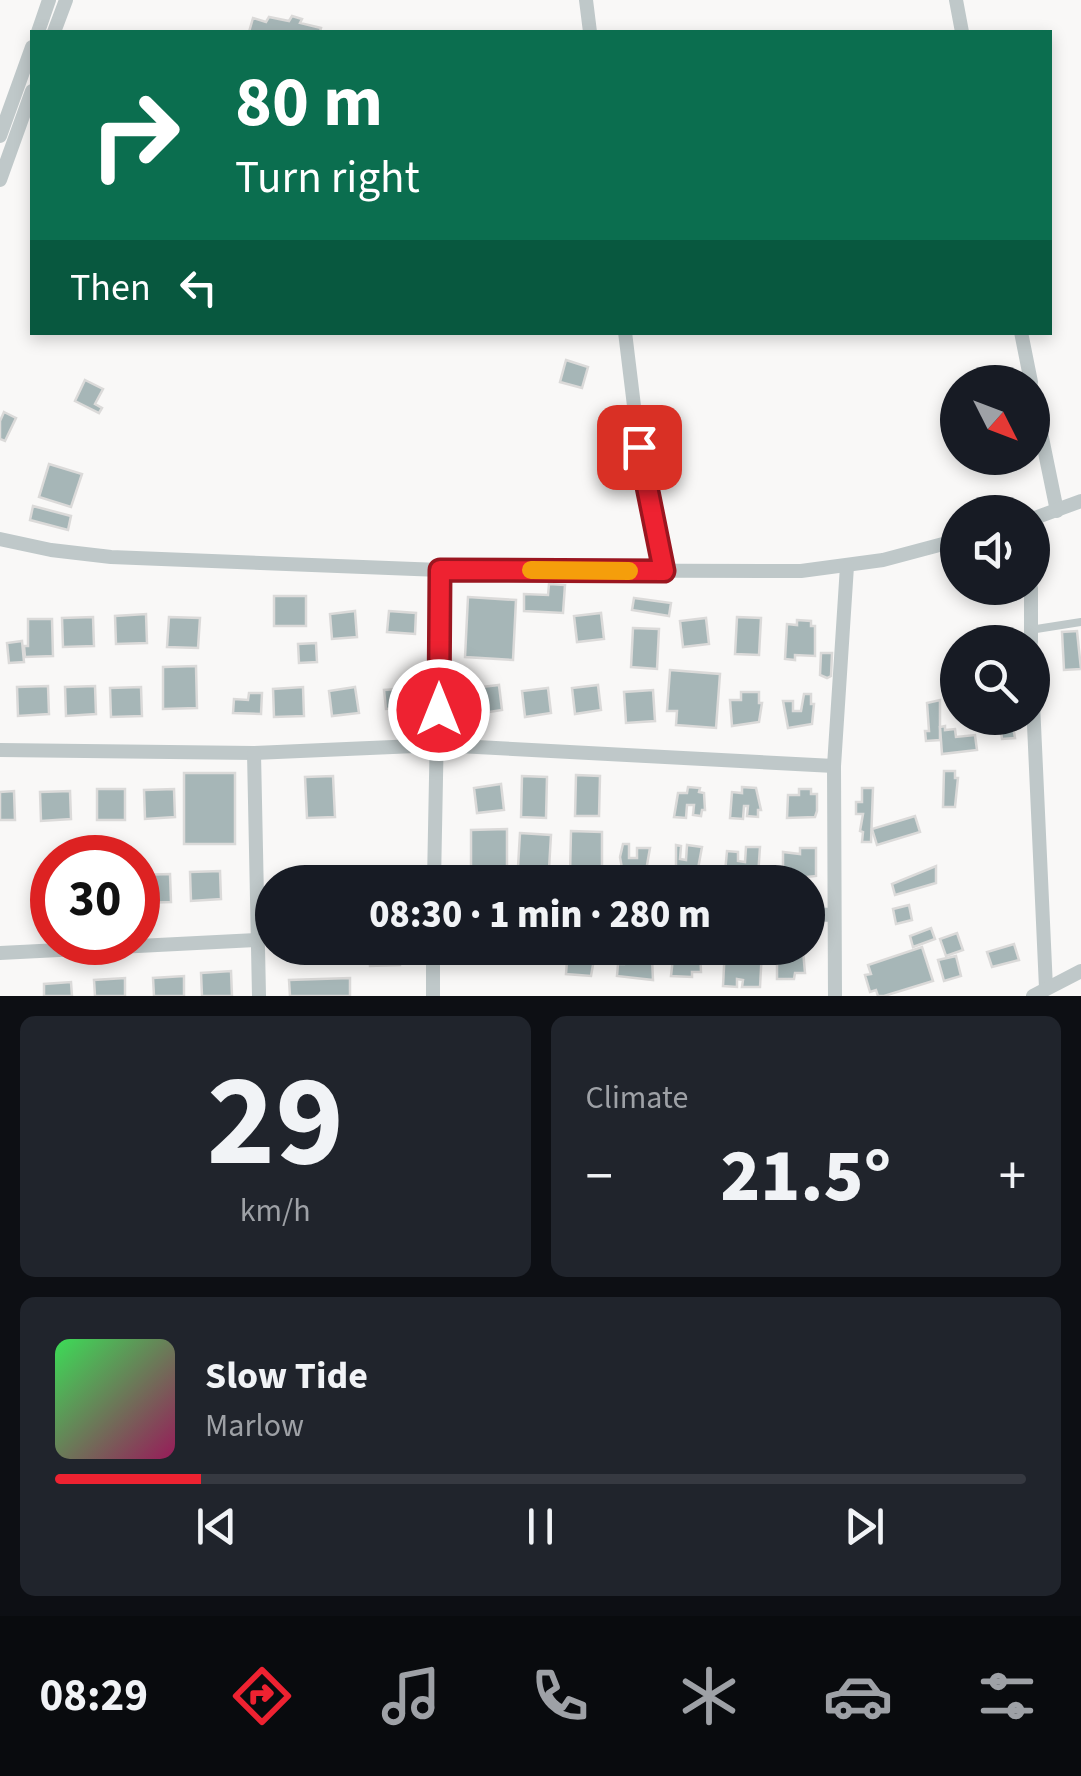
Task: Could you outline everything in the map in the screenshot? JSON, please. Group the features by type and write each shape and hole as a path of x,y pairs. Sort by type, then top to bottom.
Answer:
{"street":[{"path":"39,30 50,0"},
{"path":"55,30 66,0"},
{"path":"586,0 590,30"},
{"path":"956,0 962,30"},
{"path":"0,136 4,113 30,51"},
{"path":"0,180 30,97"},
{"path":"625,335 639,447 664,571"},
{"path":"1022,335 1028,365"},
{"path":"1049,475 1056,511"},
{"path":"1050,513 1081,502"},
{"path":"0,539 110,557 440,570 800,571 883,560 940,545"},
{"path":"835,996 834,766 847,566"},
{"path":"434,865 440,570"},
{"path":"1033,735 1040,992 1081,971"},
{"path":"0,750 254,754 438,745 834,766"},
{"path":"254,754 262,865"},
{"path":"825,914 833,914"},
{"path":"0,953 255,940"},
{"path":"258,965 259,996"},
{"path":"432,996 433,965"}],"lane":[{"path":"1050,631 1081,622"}],"building":[{"path":"292,16 320,30 250,30 253,18 289,21"},
{"path":"566,360 588,367 582,388 560,382"},
{"path":"85,380 103,389 95,404 102,408 99,413 75,401"},
{"path":"4,412 16,418 5,441 0,439"},
{"path":"49,464 82,474 71,507 39,497"},
{"path":"33,506 71,516 68,530 30,520"},
{"path":"549,584 565,585 563,613 524,611 524,594 548,595"},
{"path":"274,596 306,596 306,626 274,626"},
{"path":"468,597 516,600 513,660 465,657"},
{"path":"634,598 671,603 669,616 632,610"},
{"path":"355,611 357,637 332,639 330,614"},
{"path":"389,611 416,613 415,634 387,632"},
{"path":"601,613 604,639 577,642 574,616"},
{"path":"146,614 147,643 116,644 115,616"},
{"path":"93,617 94,646 63,647 62,618"},
{"path":"169,617 200,618 198,648 167,647"},
{"path":"737,617 761,618 759,655 735,654"},
{"path":"706,618 709,644 683,647 680,621"},
{"path":"28,619 52,619 53,656 25,657"},
{"path":"797,620 811,621 811,626 815,626 815,656 785,659 787,624 797,625"},
{"path":"633,628 659,629 657,669 631,667"},
{"path":"1077,631 1081,669 1064,670 1062,632"},
{"path":"22,641 24,662 9,663 7,643"},
{"path":"316,643 317,662 299,663 298,644"},
{"path":"821,653 832,653 831,676 827,678 820,675"},
{"path":"196,666 197,708 163,709 163,667"},
{"path":"670,670 720,674 716,728 676,725 677,711 667,711"},
{"path":"499,685 502,710 476,714 473,688"},
{"path":"598,685 601,710 575,714 572,688"},
{"path":"48,686 49,714 18,716 17,687"},
{"path":"95,686 96,714 66,716 65,687"},
{"path":"141,687 142,716 111,717 110,688"},
{"path":"303,687 304,716 274,717 273,689"},
{"path":"355,687 359,713 332,716 329,691"},
{"path":"412,688 413,707 386,709 384,690"},
{"path":"548,688 551,713 525,717 522,691"},
{"path":"653,690 655,721 626,723 624,692"},
{"path":"741,692 759,692 759,722 732,726 730,700 741,700"},
{"path":"249,693 262,693 261,714 233,713 234,699 248,700"},
{"path":"804,694 811,694 814,704 812,724 788,728 783,701 793,701 793,711 801,711"},
{"path":"940,700 940,740 926,741 927,703"},
{"path":"941,735 975,735 977,750 942,754"},
{"path":"944,771 955,771 958,778 955,807 943,807"},
{"path":"184,773 235,773 235,844 184,844"},
{"path":"576,775 600,776 599,816 575,816"},
{"path":"333,776 335,817 307,818 305,777"},
{"path":"522,776 547,777 546,818 521,817"},
{"path":"501,784 504,810 477,813 474,788"},
{"path":"688,787 700,788 699,792 704,793 705,810 701,816 693,815 694,805 687,805 686,818 674,817 678,793 687,793"},
{"path":"742,787 756,788 761,810 758,817 747,816 748,806 744,806 743,819 730,818 732,792 742,793"},
{"path":"862,788 873,788 871,842 862,842 863,814 856,814 856,802 862,802"},
{"path":"97,789 125,789 125,820 97,820"},
{"path":"174,789 175,817 145,819 144,790"},
{"path":"799,789 811,789 811,794 817,794 815,817 787,818 788,795 799,795"},
{"path":"14,791 15,820 0,820 0,792"},
{"path":"70,791 71,819 41,821 40,792"},
{"path":"915,816 920,832 877,845 872,829"},
{"path":"507,829 507,865 471,865 471,830"},
{"path":"571,831 602,832 602,865 570,865"},
{"path":"520,833 551,835 549,865 518,865"},
{"path":"623,844 629,844 629,858 637,858 637,848 650,848 647,865 621,865"},
{"path":"676,845 681,846 680,859 686,860 687,845 702,847 699,865 676,865"},
{"path":"746,847 760,847 759,865 726,865 727,851 738,852 738,861 745,862"},
{"path":"800,848 816,848 816,865 783,865 783,852 800,854"},
{"path":"936,866 936,883 895,895 892,884"},
{"path":"220,871 221,899 191,901 190,872"},
{"path":"160,874 170,874 171,902 160,902"},
{"path":"909,905 912,920 896,924 893,909"},
{"path":"931,928 935,939 913,947 910,936"},
{"path":"957,933 963,950 946,956 940,939"},
{"path":"1014,944 1019,960 992,967 987,952"},
{"path":"922,947 933,981 884,996 878,996 876,990 870,992 865,975 871,974 868,965"},
{"path":"956,956 961,976 944,981 938,960"},
{"path":"567,965 593,965 591,976 566,974"},
{"path":"618,965 652,965 653,980 617,976"},
{"path":"672,965 701,965 701,972 692,972 692,977 671,976"},
{"path":"724,965 761,965 760,987 742,987 743,980 737,979 737,987 723,986"},
{"path":"777,965 804,965 805,973 795,973 794,979 777,979"},
{"path":"231,971 232,996 202,996 201,973"},
{"path":"184,976 184,996 154,996 153,978"},
{"path":"125,978 125,996 95,996 94,980"},
{"path":"350,978 350,996 290,996 289,980"},
{"path":"71,982 72,996 44,996 44,984"}],"slow traffic":[{"path":"531,570 629,571"}],"route":[{"path":"439,710 440,570 664,571 639,447"}]}
